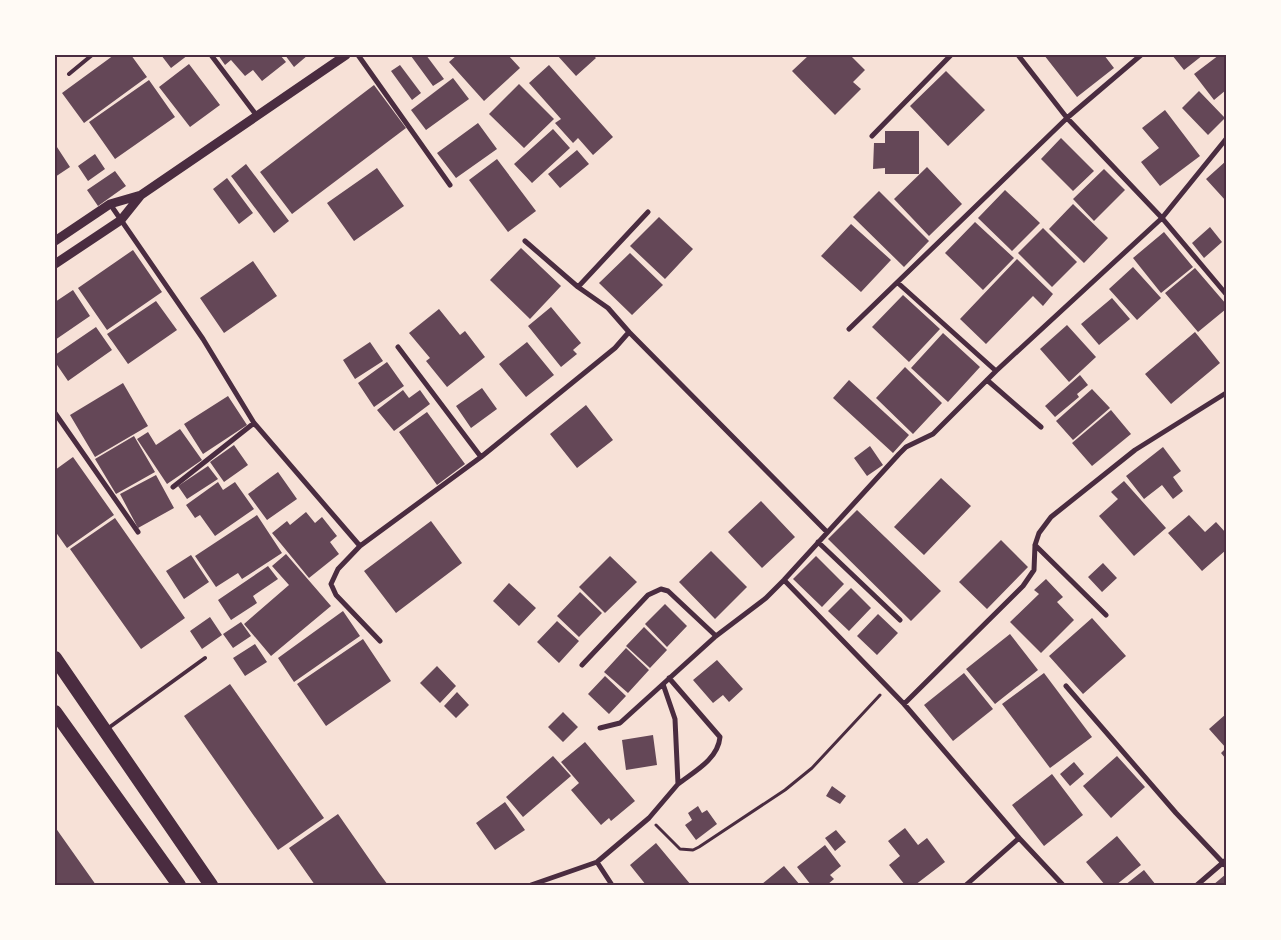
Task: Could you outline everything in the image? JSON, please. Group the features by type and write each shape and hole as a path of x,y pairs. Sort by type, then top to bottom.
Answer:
{"highway":[{"path":"55,658 211,885"},
{"path":"55,712 179,885"}],"street":[{"path":"211,55 257,116"},
{"path":"55,264 121,220 141,195 346,55"},
{"path":"358,55 450,184"},
{"path":"872,136 951,55"},
{"path":"1018,55 1067,118 1162,218 1226,294"},
{"path":"849,329 1067,118 1141,55"},
{"path":"600,728 620,723 716,636 766,598 906,447 933,434 996,371 1162,218 1226,139"},
{"path":"55,241 110,204 141,195"},
{"path":"110,204 203,339 254,423 360,546"},
{"path":"578,287 648,212"},
{"path":"525,241 578,287 608,308 629,332 827,532"},
{"path":"898,283 996,371"},
{"path":"380,641 336,595 331,584 338,568 360,546 481,457 615,348 629,332"},
{"path":"398,347 481,457"},
{"path":"987,380 1041,427"},
{"path":"904,704 1022,586 1034,570 1035,545 1044,525 1079,492 1135,450 1226,392"},
{"path":"55,413 138,532"},
{"path":"173,487 254,423"},
{"path":"818,542 900,620"},
{"path":"1035,545 1106,615"},
{"path":"784,580 904,704 1019,838 1064,885"},
{"path":"582,666 648,596 661,589 668,591 716,636"},
{"path":"531,885 597,862 649,818 678,784 706,763 719,748 720,737 669,678"},
{"path":"663,684 674,719 678,784"},
{"path":"1066,686 1176,813 1225,863 1197,885"},
{"path":"966,885 1019,838"},
{"path":"597,862 612,885"}],"lane":[{"path":"69,74 92,55"},
{"path":"106,730 205,658"}],"path":[{"path":"649,818 680,849 693,850 700,847 785,790 812,768 887,687"}],"building":[{"path":"114,55 131,55 147,77 84,123 62,93"},
{"path":"161,55 188,55 171,68"},
{"path":"218,55 280,55 286,62 262,81 253,70 245,76 231,60 225,65"},
{"path":"285,55 308,55 294,67"},
{"path":"426,55 444,79 433,86 411,56"},
{"path":"457,55 508,55 520,68 484,101 449,62"},
{"path":"557,55 593,55 596,58 576,76"},
{"path":"809,55 850,55 865,70 853,82 861,89 835,115 792,71"},
{"path":"1044,55 1104,55 1114,68 1077,97"},
{"path":"1172,55 1203,55 1184,70"},
{"path":"1219,55 1226,55 1226,90 1214,100 1194,74"},
{"path":"189,64 220,105 190,127 159,87"},
{"path":"400,65 421,93 412,100 391,71"},
{"path":"549,65 613,137 593,155 578,138 573,143 555,123 561,119 529,83"},
{"path":"946,71 985,110 948,146 910,106"},
{"path":"453,78 469,99 426,130 411,110"},
{"path":"149,80 175,117 115,159 89,122"},
{"path":"519,84 554,119 524,148 489,114"},
{"path":"374,85 406,128 292,214 260,172"},
{"path":"1199,91 1225,118 1208,135 1182,108"},
{"path":"1165,110 1200,156 1160,186 1141,162 1159,148 1142,128"},
{"path":"478,123 497,149 456,178 437,153"},
{"path":"553,129 570,148 532,183 514,164"},
{"path":"885,131 919,131 919,174 885,174 885,168 873,169 874,143 885,143"},
{"path":"1061,138 1094,171 1073,191 1041,159"},
{"path":"55,144 70,167 55,177"},
{"path":"577,150 589,164 560,188 548,174"},
{"path":"95,154 105,169 88,181 78,166"},
{"path":"497,159 536,211 508,232 469,180"},
{"path":"1226,161 1226,201 1206,179"},
{"path":"246,164 289,221 274,233 231,176"},
{"path":"927,167 962,204 929,236 894,199"},
{"path":"377,168 404,206 354,241 327,203"},
{"path":"1104,169 1125,190 1094,221 1073,199"},
{"path":"115,171 126,186 98,206 87,190"},
{"path":"227,178 253,213 239,224 213,189"},
{"path":"1005,190 1040,223 1012,251 978,218"},
{"path":"879,191 929,241 904,267 853,217"},
{"path":"1073,204 1108,238 1084,263 1049,229"},
{"path":"659,217 693,249 665,279 630,246"},
{"path":"975,222 1014,258 983,290 945,253"},
{"path":"851,224 891,260 861,292 821,256"},
{"path":"1210,227 1222,242 1204,258 1192,243"},
{"path":"1043,228 1077,262 1052,287 1018,253"},
{"path":"1164,232 1193,267 1161,293 1133,258"},
{"path":"521,248 561,286 530,319 490,280"},
{"path":"133,250 162,292 107,330 78,288"},
{"path":"630,253 663,285 632,315 599,283"},
{"path":"1017,259 1053,294 1043,306 1033,296 986,344 960,319"},
{"path":"253,261 277,296 224,333 200,298"},
{"path":"1133,267 1161,298 1137,320 1109,289"},
{"path":"1195,268 1226,304 1226,309 1198,332 1165,293"},
{"path":"73,290 90,316 55,340 55,302"},
{"path":"903,295 940,329 909,362 872,327"},
{"path":"1112,298 1130,319 1099,345 1081,324"},
{"path":"156,301 177,330 128,364 107,334"},
{"path":"551,307 581,343 573,350 577,354 561,367 528,326"},
{"path":"439,309 460,335 465,331 485,357 447,387 426,361 430,358 409,333"},
{"path":"1067,325 1096,357 1069,382 1040,349"},
{"path":"96,327 112,350 68,381 55,362 55,355"},
{"path":"1195,332 1220,363 1171,404 1145,374"},
{"path":"943,333 980,367 948,402 911,368"},
{"path":"370,342 383,361 355,379 343,360"},
{"path":"527,342 554,375 526,397 499,364"},
{"path":"387,362 404,386 374,407 358,383"},
{"path":"905,367 942,403 913,434 876,398"},
{"path":"1080,375 1088,385 1077,394 1079,397 1055,417 1045,406"},
{"path":"849,380 909,435 893,453 833,398"},
{"path":"123,383 148,426 95,457 70,415"},
{"path":"482,388 497,409 471,428 456,406"},
{"path":"1092,389 1110,408 1073,440 1056,421"},
{"path":"403,390 409,398 420,390 430,404 394,431 377,410"},
{"path":"228,396 247,425 203,454 184,424"},
{"path":"586,405 613,440 577,468 550,434"},
{"path":"1111,410 1131,434 1092,466 1072,443"},
{"path":"427,412 465,464 437,485 399,432"},
{"path":"180,429 202,460 167,484 137,439 148,432 156,445"},
{"path":"134,436 155,472 116,494 95,459"},
{"path":"234,445 248,465 224,482 210,462"},
{"path":"870,446 883,465 867,476 854,458"},
{"path":"1163,447 1181,471 1173,477 1183,491 1173,499 1162,485 1144,499 1126,476"},
{"path":"73,457 114,515 67,548 55,531 55,470"},
{"path":"208,466 218,479 187,499 178,486"},
{"path":"278,472 297,499 267,520 248,494"},
{"path":"156,475 174,508 138,528 120,494"},
{"path":"941,478 971,506 924,555 894,527"},
{"path":"1124,481 1166,528 1134,556 1099,516 1118,499 1111,492"},
{"path":"218,482 223,490 235,482 254,509 215,536 200,515 195,518 186,505"},
{"path":"761,501 795,537 762,568 728,532"},
{"path":"857,510 941,591 911,621 828,539"},
{"path":"306,512 315,523 322,517 337,536 330,542 339,554 309,578 272,533 287,521 290,525"},
{"path":"257,515 282,553 242,579 238,573 216,587 195,556"},
{"path":"1189,515 1205,532 1216,522 1226,533 1226,550 1202,571 1168,533"},
{"path":"115,518 185,618 141,649 70,549"},
{"path":"431,521 462,563 396,613 364,571"},
{"path":"1001,540 1028,567 987,609 959,582"},
{"path":"711,551 747,587 715,619 679,582"},
{"path":"286,554 331,606 271,656 244,624 289,585 272,566"},
{"path":"191,555 209,582 184,599 166,571"},
{"path":"610,556 637,582 605,613 579,587"},
{"path":"816,556 844,584 822,607 793,579"},
{"path":"1103,563 1117,578 1102,592 1088,577"},
{"path":"268,566 278,579 253,596 257,603 231,620 218,600"},
{"path":"1046,579 1063,597 1057,602 1074,620 1041,653 1010,622 1039,594 1034,590"},
{"path":"509,583 536,608 519,626 493,601"},
{"path":"851,588 871,608 849,631 828,611"},
{"path":"580,592 602,613 579,637 557,616"},
{"path":"665,604 687,626 667,647 645,624"},
{"path":"343,611 360,636 294,682 278,658"},
{"path":"878,614 898,633 877,655 857,636"},
{"path":"210,617 222,635 202,649 190,631"},
{"path":"1092,618 1126,656 1083,694 1049,656"},
{"path":"557,621 579,641 559,663 537,642"},
{"path":"241,622 251,636 233,648 223,634"},
{"path":"644,627 667,650 650,668 626,646"},
{"path":"1010,634 1038,670 995,704 966,669"},
{"path":"363,639 391,681 326,726 297,684"},
{"path":"255,644 267,662 245,676 233,658"},
{"path":"626,648 649,670 628,693 604,672"},
{"path":"717,660 743,689 729,702 723,695 713,703 693,680"},
{"path":"437,666 456,686 440,703 420,683"},
{"path":"964,673 993,709 953,741 924,705"},
{"path":"1044,673 1092,737 1050,768 1002,704"},
{"path":"605,676 626,696 609,714 588,694"},
{"path":"230,684 324,818 278,850 184,716"},
{"path":"457,692 469,705 456,718 444,706"},
{"path":"563,712 578,727 563,742 548,727"},
{"path":"1226,714 1226,748 1209,729"},
{"path":"653,735 657,765 626,770 622,740"},
{"path":"585,742 635,801 611,821 609,818 601,825 571,790 579,783 561,762"},
{"path":"1226,748 1226,759 1221,753"},
{"path":"553,756 571,776 523,817 506,797"},
{"path":"1117,756 1145,787 1111,818 1083,786"},
{"path":"1074,762 1084,774 1070,786 1060,774"},
{"path":"1052,774 1083,815 1044,846 1012,805"},
{"path":"832,786 846,796 840,804 826,796"},
{"path":"505,802 525,830 495,850 476,823"},
{"path":"698,806 702,813 707,810 717,824 696,840 685,825 692,820 688,813"},
{"path":"338,814 388,885 315,885 289,848"},
{"path":"55,827 96,885 55,885"},
{"path":"905,828 918,845 927,838 945,862 915,885 905,885 889,865 900,856 888,841"},
{"path":"836,830 846,842 835,851 825,838"},
{"path":"1117,836 1141,865 1116,885 1105,885 1086,862"},
{"path":"656,843 691,885 646,885 630,865"},
{"path":"825,845 841,866 830,875 834,879 827,885 811,885 797,867"},
{"path":"784,866 800,885 762,884"},
{"path":"1144,870 1156,885 1125,885"},
{"path":"1226,874 1226,885 1213,885"}]}
